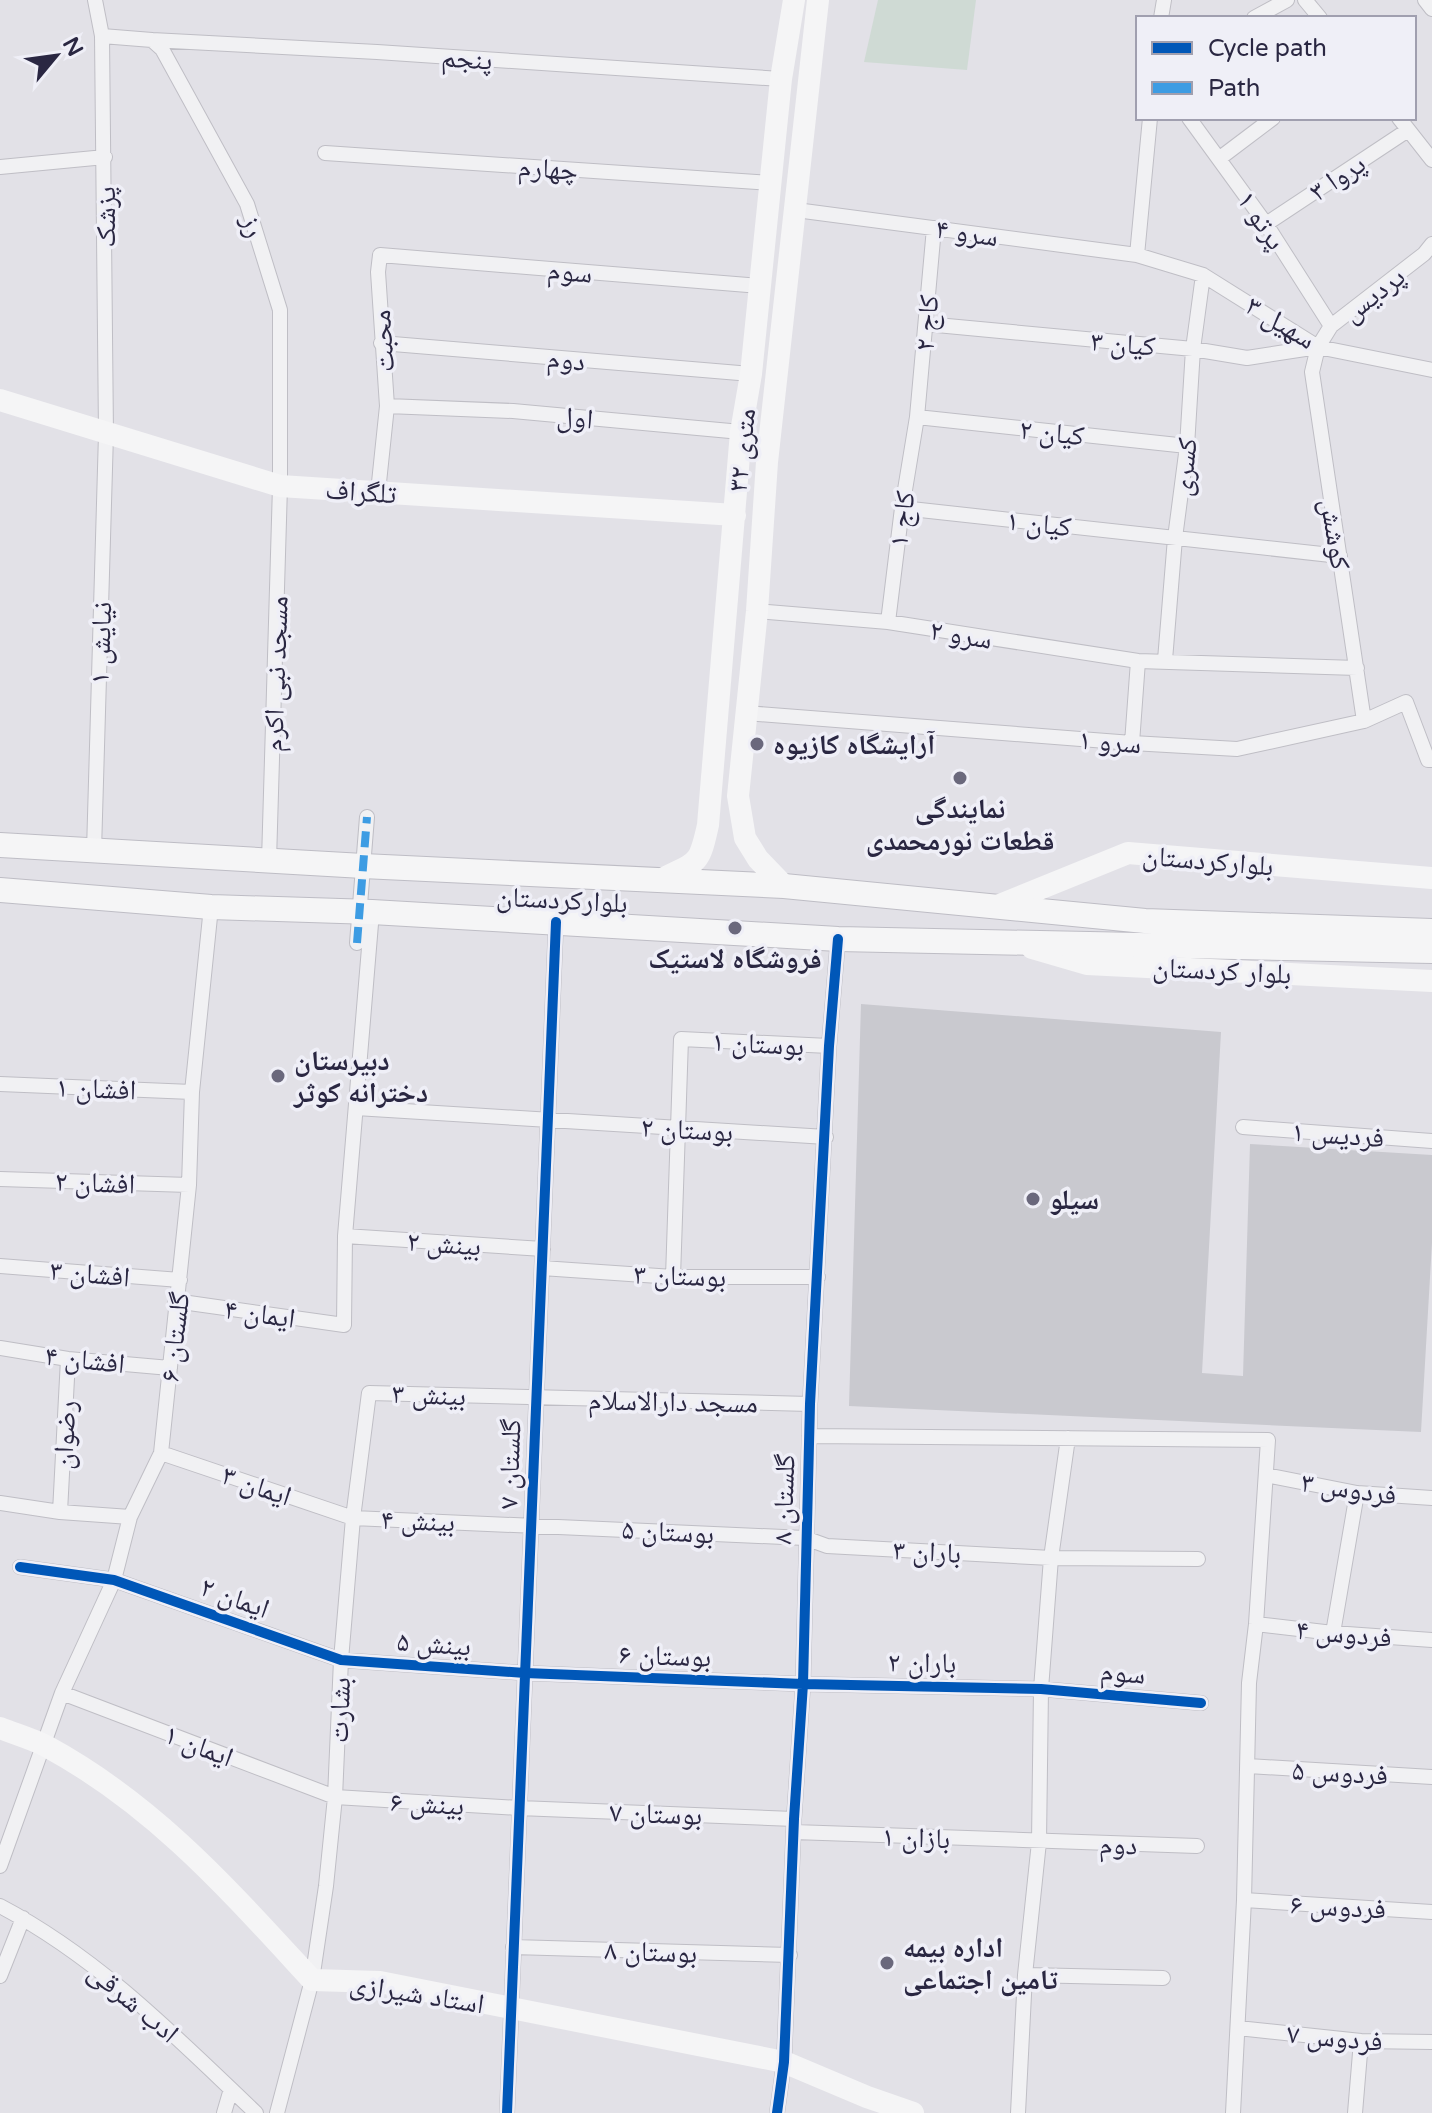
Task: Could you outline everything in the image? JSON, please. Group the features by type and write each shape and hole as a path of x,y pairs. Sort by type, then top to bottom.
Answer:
{"main road":[{"name":"بلوارکردستان","path":"0,845 784,886 1145,921 1432,931"},
{"name":"بلوارکردستان","path":"0,890 211,907 366,912 838,939 1432,951"}],"street":[{"name":"پزشک","path":"95,0 102,36 106,434"},
{"name":"۳۲ متری","path":"662,879 695,862 702,853 708,825 741,432 751,374 781,79 794,0"},
{"name":"۳۲ متری","path":"784,886 758,859 745,838 738,796 757,611 767,462 818,0"},
{"path":"1258,16 1287,0"},
{"path":"1305,0 1318,16"},
{"path":"1425,0 1432,9"},
{"path":"102,36 152,40"},
{"name":"پنجم","path":"152,40 781,79"},
{"name":"رز","path":"152,40 162,49 247,204 280,310 280,486"},
{"path":"1137,255 1150,120"},
{"name":"پرتو ۱","path":"1191,120 1266,224 1331,326"},
{"path":"1220,158 1270,120"},
{"path":"1404,124 1432,160"},
{"name":"پروا ۳","path":"1266,224 1404,124"},
{"name":"چهارم","path":"325,153 770,183"},
{"path":"0,167 105,157"},
{"name":"سرو ۴","path":"796,210 1137,255"},
{"name":"کاج ۲","path":"917,417 934,228"},
{"name":"پردیس","path":"1318,347 1331,326 1429,251"},
{"name":"سوم","path":"380,255 760,286"},
{"name":"محبت","path":"380,255 381,343 387,406 408,409"},
{"name":"سهیل ۳","path":"1137,255 1203,275 1318,347 1432,370"},
{"name":"کسری","path":"1165,660 1175,538 1187,446 1193,349 1203,275"},
{"name":"کیان ۳","path":"926,324 1193,349 1247,358 1318,347"},
{"name":"دوم","path":"381,343 751,374"},
{"name":"کوشش","path":"1318,347 1312,372 1364,721"},
{"name":"تلگراف","path":"0,400 280,486 735,515"},
{"path":"378,492 387,406"},
{"name":"اول","path":"408,409 513,411 741,432"},
{"name":"کیان ۲","path":"917,417 1187,446"},
{"name":"کاج ۱","path":"888,622 917,417"},
{"name":"نیایش ۱","path":"94,851 106,434"},
{"name":"مسجد نبی اکرم","path":"269,861 280,486"},
{"name":"کیان ۱","path":"902,508 1340,556"},
{"name":"سرو ۲","path":"757,611 888,622 1138,661 1357,668"},
{"path":"1132,743 1138,661"},
{"name":"سرو ۱","path":"746,713 1237,749 1364,721 1406,702 1430,760"},
{"path":"345,1236 356,1108 366,912 363,866 367,817"},
{"name":"بلوارکردستان","path":"995,907 1128,853 1432,878"},
{"name":"گلستان ۶","path":"0,1866 62,1693 114,1580 130,1517 161,1453 189,1185 192,1092 211,907"},
{"path":"357,943 366,912"},
{"name":"گلستان ۷","path":"507,2113 556,922"},
{"name":"گلستان ۸","path":"777,2113 784,2062 790,1955 803,1684 810,1404 829,1046 838,939"},
{"name":"بلوار کردستان","path":"1015,943 1087,964 1432,981"},
{"name":"بوستان ۱","path":"678,1129 681,1039 829,1046"},
{"name":"افشان ۱","path":"0,1084 192,1092"},
{"name":"بوستان ۲","path":"356,1108 826,1137"},
{"name":"فردیس ۱","path":"1243,1127 1432,1141"},
{"path":"673,1277 678,1129"},
{"name":"افشان ۲","path":"0,1179 189,1185"},
{"name":"بینش ۲","path":"345,1236 543,1249"},
{"name":"ایمان ۴","path":"175,1301 344,1325 345,1236"},
{"name":"افشان ۳","path":"0,1266 180,1280"},
{"name":"بوستان ۳","path":"542,1268 673,1277 818,1277"},
{"name":"افشان ۴","path":"0,1348 68,1359 170,1368"},
{"name":"رضوان","path":"60,1512 68,1359"},
{"name":"بینش ۳","path":"369,1393 536,1397"},
{"name":"بشارت","path":"277,2113 312,1980 335,1797 341,1660 353,1518 369,1393"},
{"name":"مسجد دارالاسلام","path":"536,1397 810,1404"},
{"path":"809,1436 1268,1440 1249,1683 1244,1900 1233,2113"},
{"path":"1018,2113 1025,1975 1039,1842 1041,1689 1051,1558 1068,1438"},
{"name":"ایمان ۳","path":"161,1453 353,1518"},
{"name":"فردوس ۳","path":"1266,1475 1357,1493 1432,1498"},
{"path":"1333,1633 1357,1493"},
{"path":"0,1503 60,1512 130,1517"},
{"name":"بینش ۴","path":"353,1518 531,1524"},
{"name":"بوستان ۵","path":"531,1524 805,1538"},
{"name":"باران ۳","path":"805,1538 827,1546 1051,1558"},
{"path":"1051,1558 1198,1559"},
{"name":"ایمان ۲","path":"20,1567 114,1580 341,1660"},
{"name":"فردوس ۴","path":"1256,1624 1432,1640"},
{"name":"بینش ۵","path":"341,1660 525,1673"},
{"name":"بوستان ۶","path":"525,1673 803,1684"},
{"name":"باران ۲","path":"803,1684 1041,1689"},
{"name":"سوم","path":"1041,1689 1201,1703"},
{"name":"ایمان ۱","path":"62,1693 335,1797"},
{"name":"استاد شیرازی","path":"0,1728 44,1745 141,1808 206,1865 312,1980 380,1982 784,2062 913,2113"},
{"name":"فردوس ۵","path":"1248,1766 1432,1777"},
{"name":"بینش ۶","path":"335,1797 519,1808"},
{"name":"بوستان ۷","path":"519,1808 794,1826"},
{"name":"بازان ۱","path":"794,1826 1039,1842"},
{"name":"دوم","path":"1039,1842 1197,1846"},
{"name":"فردوس ۶","path":"1244,1900 1432,1912"},
{"name":"ادب شرقی","path":"0,1906 23,1918 129,1992 256,2113"},
{"path":"0,1976 23,1918"},
{"name":"بوستان ۸","path":"513,1947 790,1955"},
{"path":"1025,1975 1163,1978"},
{"name":"فردوس ۷","path":"1238,2028 1361,2041 1432,2042"},
{"path":"1355,2113 1361,2041"},
{"path":"224,2113 231,2089"}],"shaded area":[{"path":"878,0 976,0 967,70 864,62"}],"building":[{"name":"سیلو","path":"861,1004 1221,1032 1202,1373 1243,1376 1250,1144 1432,1155 1432,1243 1421,1432 849,1406"}],"marked path":[{"path":"357,943 367,817"}],"cycle path":[{"path":"507,2113 556,922"},
{"path":"777,2113 784,2062 803,1684 810,1404 829,1046 838,939"},
{"path":"20,1567 114,1580 341,1660 525,1673 1041,1689 1201,1703"}],"place":[{"name":"آرایشگاه کازیوه","path":"757,744"},
{"name":"نمایندگی قطعات نورمحمدی","path":"960,778"},
{"name":"فروشگاه لاستیک","path":"735,928"},
{"name":"دبیرستان دخترانه کوثر","path":"278,1076"},
{"name":"سیلو","path":"1033,1199"},
{"name":"اداره بیمه تامین اجتماعی","path":"887,1963"}]}
